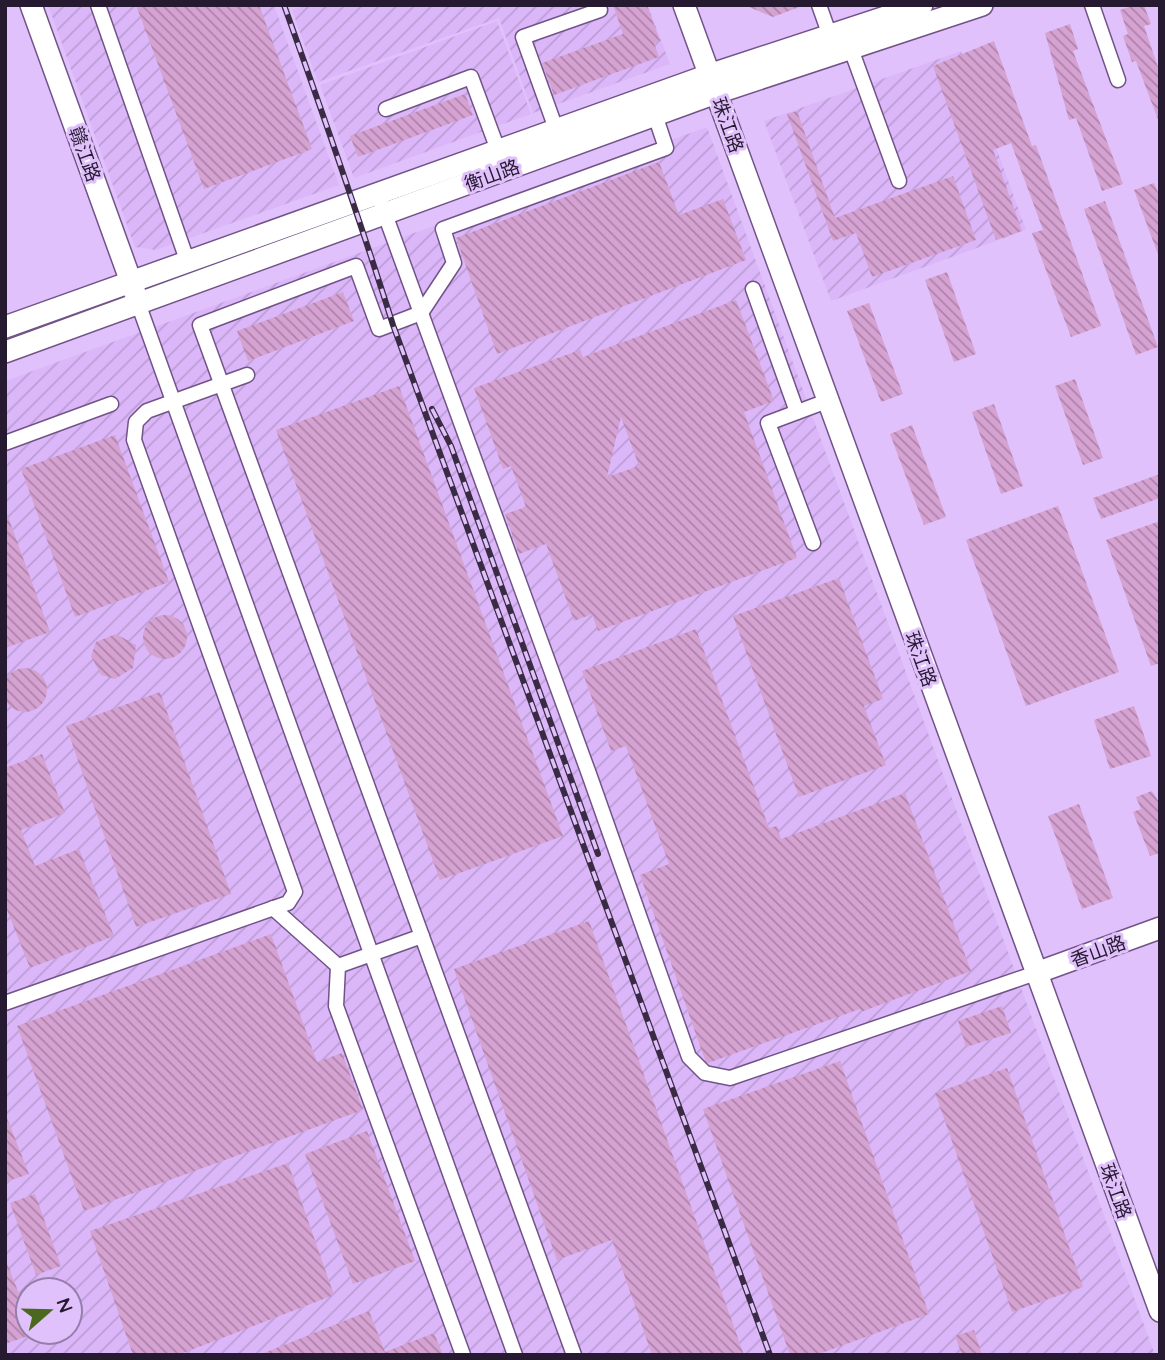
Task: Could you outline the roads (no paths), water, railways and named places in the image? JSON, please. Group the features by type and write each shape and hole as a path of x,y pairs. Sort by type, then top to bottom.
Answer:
{"street":[{"name":"赣江路","path":"32,5 138,303"},
{"path":"98,5 187,260"},
{"name":"珠江路","path":"684,5 1160,1311"},
{"path":"819,5 830,36"},
{"name":"衡山路","path":"5,352 655,115 713,84 830,36 922,5"},
{"name":"衡山路","path":"5,327 556,129 713,84 850,49 982,5"},
{"path":"1092,5 1118,80"},
{"path":"556,129 523,37 600,10"},
{"path":"850,49 899,181"},
{"path":"386,108 471,77 498,149"},
{"path":"571,1354 200,325 356,266 379,329 421,313 454,263 443,229 666,148 655,115"},
{"path":"377,192 688,1057 705,1073 730,1078 1036,973"},
{"path":"753,289 797,412"},
{"path":"138,303 515,1355"},
{"path":"5,1003 288,903 295,892 134,440 136,422 147,411 247,375"},
{"path":"813,543 768,423 827,401"},
{"path":"5,443 110,404"},
{"path":"273,908 338,966"},
{"name":"香山路","path":"1036,973 1160,928"},
{"path":"338,966 422,936"},
{"path":"338,966 336,1006 463,1355"}],"railway":[{"path":"284,5 393,325 770,1355"},
{"path":"432,409 451,446 598,854"}]}
